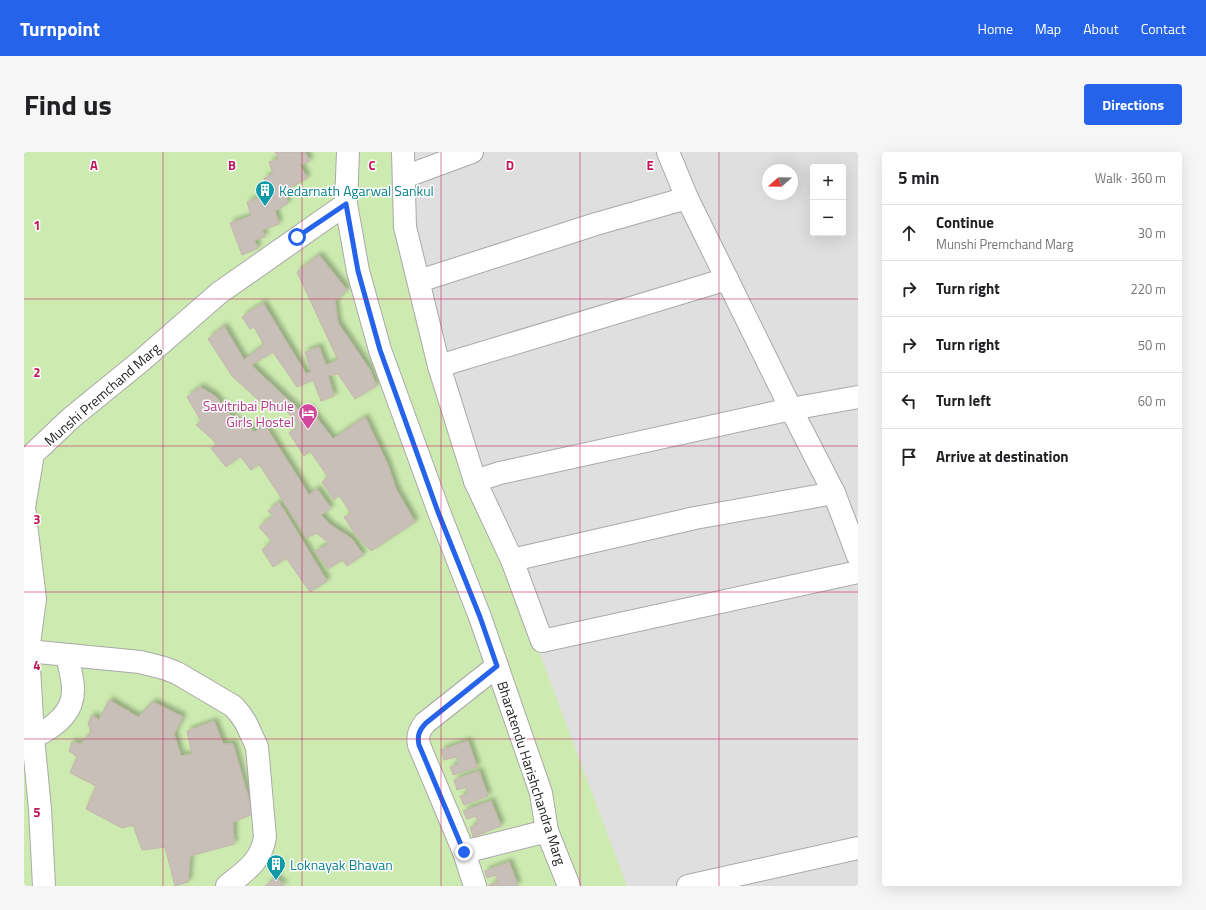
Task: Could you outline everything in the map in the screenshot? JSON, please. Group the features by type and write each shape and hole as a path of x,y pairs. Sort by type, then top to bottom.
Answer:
{"street":[{"name":"Bharatendu Harishchandra Marg","path":"348,152 346,204 358,271 380,350 438,512 480,617 541,793 547,831 569,886"},
{"path":"403,152 405,227 439,366 475,481 512,560 542,641 858,572"},
{"path":"404,176 472,152"},
{"path":"668,152 687,198 834,493 858,556"},
{"path":"419,281 596,224 687,198"},
{"name":"Munshi Premchand Marg","path":"44,886 40,809 33,737 28,651 35,599 24,507 33,454 71,418 141,361 218,293 346,204"},
{"path":"439,366 727,279"},
{"path":"475,481 500,473 791,409 858,397"},
{"path":"512,560 695,518 834,493"},
{"path":"28,651 140,662 164,668 233,706 240,714 252,734 257,747 265,837 264,846 258,858 251,866 227,886"},
{"path":"33,737 48,730 56,724 70,706 73,690 67,655"},
{"path":"475,886 464,852 419,745 418,735 422,726 497,666"},
{"path":"464,852 547,831"},
{"path":"688,886 858,848"}],"shaded area":[{"path":"24,152 858,152 858,886 24,886"}],"green space":[{"path":"24,152 397,152 418,329 627,886 24,886"}],"building":[{"name":"Kedarnath Agarwal Sankul","path":"275,152 305,152 310,161 300,165 307,178 284,192 288,203 275,211 279,224 262,230 265,237 254,240 258,248 242,255 230,223 251,216 247,202 270,194 264,178 273,174 269,162 279,159"},
{"path":"319,255 347,290 335,301 338,323 370,370 376,386 355,399 338,374 328,376 334,396 321,401 313,380 297,387 273,352 251,365 301,412 309,408 333,439 365,417 387,463 396,489 415,522 371,551 355,534 344,517 351,514 339,495 334,500 322,482 328,477 310,451 304,456 289,433 298,425 279,402 270,411 232,376 208,339 224,326 244,360 264,345 254,327 250,329 242,317 263,303 306,374 311,372 305,352 319,347 326,365 338,360 297,272"},
{"path":"200,387 215,396 233,418 255,432 264,424 309,495 317,489 331,508 321,515 329,524 352,539 363,555 347,566 342,560 328,569 315,551 330,544 316,533 307,538 259,464 251,470 240,456 226,467 211,448 218,446 196,425 201,421 187,397"},
{"path":"279,502 327,581 310,592 286,558 273,567 262,550 272,542 259,527 273,516 268,511"},
{"path":"109,700 138,717 153,702 183,717 174,734 181,756 192,754 187,731 214,721 223,744 233,744 253,814 233,822 234,844 190,856 188,882 175,886 165,847 142,850 133,825 122,828 86,809 96,786 70,773 77,757 69,751 72,742 81,744 91,732 88,723 92,715 99,720"},
{"path":"468,741 477,767 453,775 450,767 459,764 456,757 444,760 441,750"},
{"path":"479,771 488,796 464,805 460,796 468,794 466,787 457,790 454,780"},
{"path":"491,801 501,826 473,837 470,827 478,824 476,816 467,819 463,811"},
{"path":"509,862 518,886 489,886 498,882 496,875 487,878 485,871"},
{"name":"Loknayak Bhavan","path":"276,877 285,886 265,886"}],"place":[{"name":"Kedarnath Agarwal Sankul","path":"265,207"},
{"name":"Savitribai Phule Girls Hostel","path":"308,430"},
{"name":"Loknayak Bhavan","path":"276,881"}],"route":[{"path":"297,237 346,204 358,271 380,350 411,433 438,512 480,617 497,666 422,726 418,735 419,745 464,852"}]}
